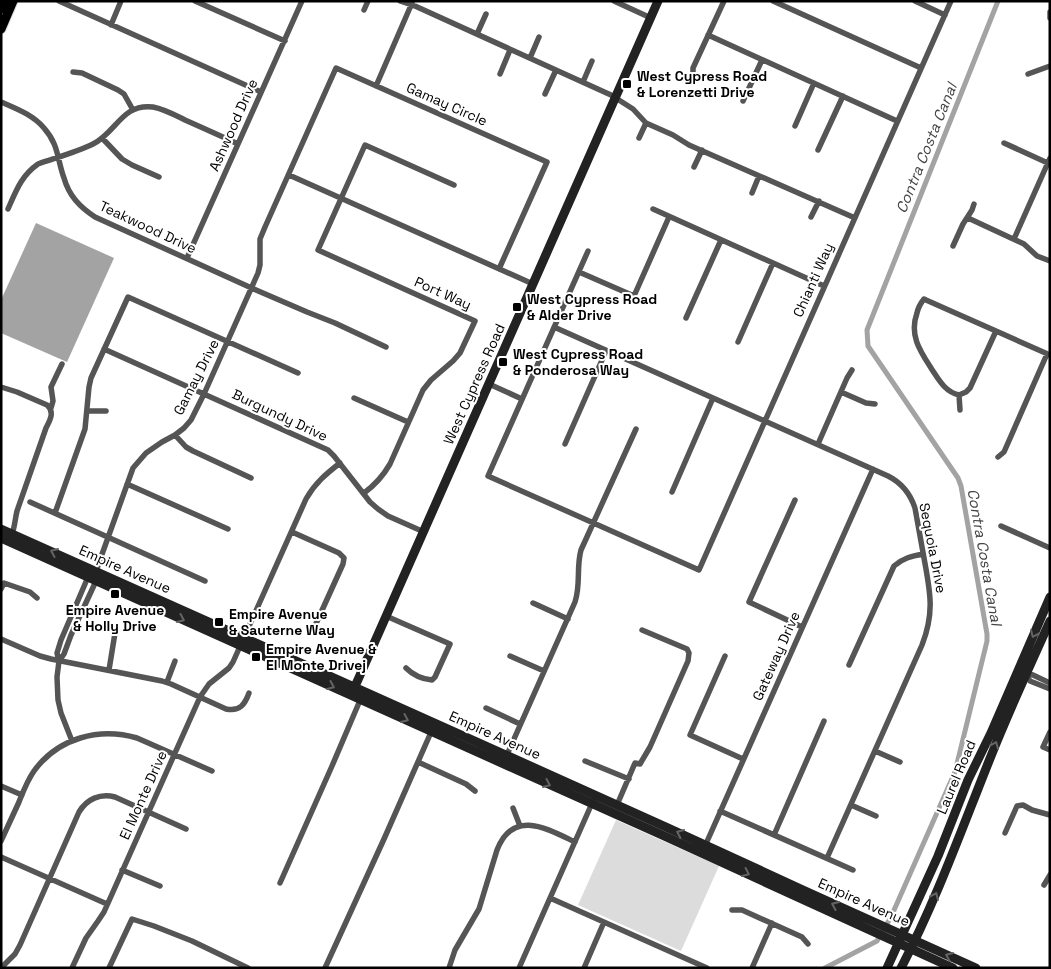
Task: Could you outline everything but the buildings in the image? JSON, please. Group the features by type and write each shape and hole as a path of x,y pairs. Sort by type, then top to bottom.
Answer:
{"main road":[{"path":"1,9 5,1"},
{"path":"1,29 13,1"},
{"name":"West Cypress Road","path":"353,691 658,1"},
{"name":"Empire Avenue","path":"5,533 93,576 362,695 888,934 976,968"},
{"name":"Laurel Road","path":"901,968 953,854 1050,597"},
{"name":"Laurel Road","path":"887,968 938,856 968,780 1022,672 1050,621"},
{"name":"Empire Avenue","path":"594,800 617,805 703,849"},
{"name":"Empire Avenue","path":"913,945 952,968"}],"street":[{"path":"59,1 262,92"},
{"path":"111,25 121,1"},
{"path":"195,1 284,41"},
{"name":"Ashwood Drive","path":"187,258 302,1"},
{"path":"364,10 368,1"},
{"path":"400,1 412,3 615,97 633,109 646,123 855,218"},
{"path":"693,78 693,68 724,1"},
{"path":"774,1 921,68"},
{"path":"914,1 945,15"},
{"name":"Chianti Way","path":"594,523 699,570 951,1"},
{"path":"617,2 651,18"},
{"path":"376,86 412,3"},
{"path":"1050,12 1050,18"},
{"path":"477,34 486,14"},
{"path":"708,35 897,121"},
{"path":"530,58 539,37"},
{"path":"500,74 510,50"},
{"path":"743,101 762,60"},
{"path":"583,82 592,62"},
{"path":"1028,74 1050,66"},
{"name":"Gamay Circle","path":"288,175 336,68 547,162 499,269"},
{"path":"545,94 556,70"},
{"path":"73,72 82,73 118,90 124,94 133,110"},
{"path":"795,126 814,83"},
{"path":"818,150 843,96"},
{"name":"Teakwood Drive","path":"1,102 26,113 49,134 54,142 67,188 79,206 87,212 251,288 386,347"},
{"path":"8,209 20,182 38,164 92,145 103,138 122,117 133,110 144,107 169,113 238,144"},
{"path":"639,138 646,123"},
{"path":"103,138 122,159 159,177"},
{"path":"1004,143 1049,162 1014,239"},
{"path":"342,198 365,145 454,185"},
{"path":"694,167 702,150"},
{"path":"288,175 533,284"},
{"name":"Gamay Drive","path":"72,741 61,714 58,700 57,653 60,640 93,576 134,468 146,453 184,428 204,394 251,288 260,264 260,239 288,175"},
{"path":"752,192 759,176"},
{"name":"Port Way","path":"342,198 318,250 475,321 460,353 454,361 431,380 423,390 390,464 378,481 364,493"},
{"path":"812,217 819,201"},
{"path":"953,246 974,204"},
{"path":"653,210 824,286"},
{"path":"579,272 634,296 669,217"},
{"path":"968,218 1014,239 1029,247 1037,256 1050,261"},
{"path":"686,318 721,240"},
{"path":"588,251 488,476 594,523"},
{"path":"738,342 773,263"},
{"path":"55,513 85,429 91,378 128,297 298,372"},
{"path":"996,331 970,388 959,395 954,394 942,385 917,346 914,330 915,319 921,302 924,300 930,301 1048,354 1004,452 998,457"},
{"name":"Sequoia Drive","path":"554,327 888,476 899,483 910,497 915,508 931,597 930,621 922,645 827,858"},
{"name":"Burgundy Drive","path":"104,349 321,446 334,456 370,502 382,512 424,532"},
{"path":"565,444 606,351"},
{"path":"5,533 16,525 15,519 43,436 51,420 51,387 62,364"},
{"path":"818,444 852,370"},
{"path":"489,384 522,399"},
{"path":"1,387 32,398 51,408"},
{"path":"841,392 866,403 875,404"},
{"path":"959,395 960,410"},
{"path":"354,398 408,422"},
{"path":"672,492 713,398"},
{"path":"88,411 106,411"},
{"path":"505,760 575,602 579,589 579,558 636,429"},
{"path":"175,435 186,447 193,451 251,478"},
{"name":"El Monte Drive","path":"72,968 86,938 101,917 200,697 209,684 233,662 311,490 320,479 340,463"},
{"name":"Gateway Drive","path":"703,849 873,469"},
{"path":"127,484 228,529"},
{"path":"795,500 749,602 802,627"},
{"path":"30,502 205,581"},
{"path":"1000,526 1050,548"},
{"path":"292,532 339,553 344,558 314,628"},
{"path":"849,665 894,566 906,558 923,554"},
{"path":"3,586 30,592 37,598"},
{"path":"533,603 568,619"},
{"path":"386,616 450,644 432,680 424,680 412,674 406,668"},
{"path":"617,805 636,763 640,764 650,747 688,661 689,653 686,649 642,630"},
{"path":"109,670 114,633"},
{"path":"1,639 40,656 58,661 167,682 226,709 232,710 241,707 249,693"},
{"path":"510,656 544,671"},
{"path":"725,656 690,735 743,759"},
{"path":"167,682 175,661"},
{"path":"1022,672 1050,683"},
{"path":"1022,672 1030,681 1050,689"},
{"path":"280,883 362,695"},
{"path":"486,708 520,724"},
{"path":"774,835 824,721"},
{"path":"325,968 433,727"},
{"path":"1050,732 1044,747 1050,750"},
{"path":"1,841 29,780 41,763 57,749 91,734 116,734 137,738 212,772"},
{"path":"875,750 900,762"},
{"path":"585,761 628,779"},
{"path":"418,762 466,784 475,791"},
{"path":"1,786 22,795"},
{"path":"2,968 15,954 20,945 79,812 88,801 108,795 186,829"},
{"path":"519,968 594,800"},
{"path":"851,805 876,816"},
{"path":"1005,833 1017,806 1023,805 1032,810 1050,815"},
{"path":"514,808 520,826"},
{"path":"720,811 853,870"},
{"path":"448,968 479,909 500,842 504,836 513,829 526,824 542,827 575,842"},
{"path":"1,857 107,904"},
{"path":"122,870 160,886"},
{"path":"1044,885 1050,875"},
{"path":"550,898 707,968"},
{"path":"732,910 742,910 772,923 802,937 808,944"},
{"path":"109,968 132,919 192,941 248,968"},
{"path":"584,968 604,922"},
{"path":"752,968 772,923"}],"shaded area":[{"path":"36,223 114,258 67,362 1,333 1,300"},
{"path":"616,820 719,866 681,951 578,905"}],"waterway":[{"name":"Contra Costa Canal","path":"825,968 877,941 891,917 955,772 987,641 961,486 958,478 868,346 867,330 998,1"}],"place":[{"name":"West Cypress Road & Lorenzetti Drive","path":"627,84"},
{"name":"West Cypress Road & Alder Drive","path":"517,307"},
{"name":"West Cypress Road & Ponderosa Way","path":"503,362"},
{"name":"Empire Avenue & Holly Drive","path":"115,594"},
{"name":"Empire Avenue & Sauterne Way","path":"219,622"},
{"name":"Empire Avenue & El Monte Drivej","path":"256,657"}]}
